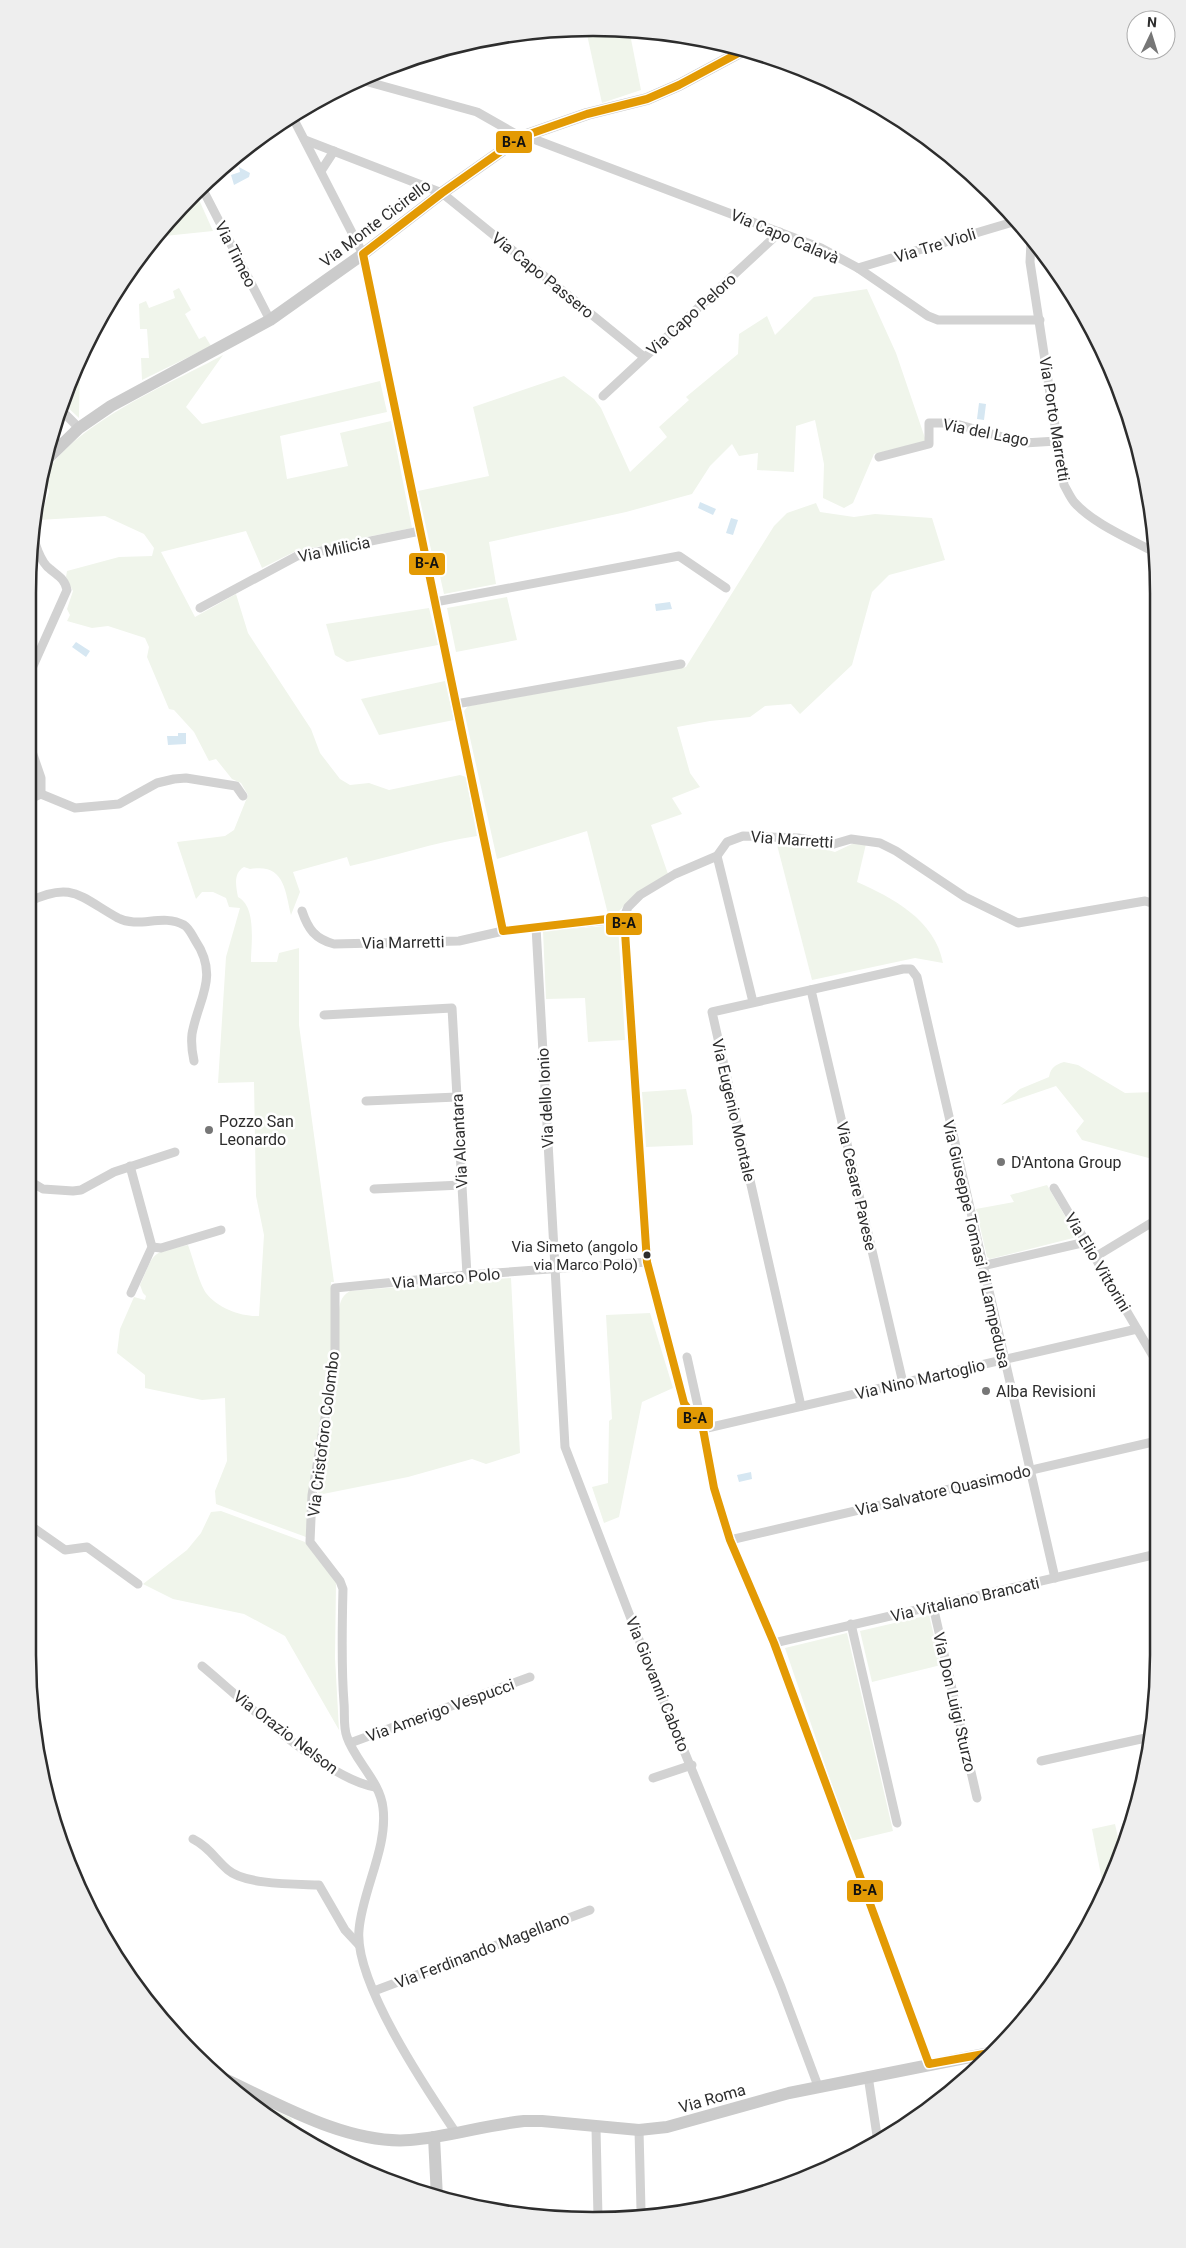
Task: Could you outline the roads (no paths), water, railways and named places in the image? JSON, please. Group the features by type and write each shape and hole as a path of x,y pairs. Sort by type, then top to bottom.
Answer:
{"main road":[{"name":"Via Monte Cicirello","path":"54,452 80,428 111,406 270,320 524,135 587,114 647,99 679,85 735,55"},
{"name":"Via Roma","path":"241,2087 308,2117 358,2135 397,2140 434,2137 524,2122 542,2121 596,2128 639,2130 677,2126 818,2086 981,2055"},
{"path":"434,2137 437,2189"}],"street":[{"name":"Via Capo Calavà","path":"371,83 477,112 536,140 821,248 858,268 928,316 938,320 1040,320"},
{"path":"296,123 363,254 502,931"},
{"name":"Via Capo Passero","path":"305,140 442,193 644,357"},
{"path":"320,171 334,151"},
{"name":"Via Timeo","path":"205,194 270,320"},
{"name":"Via Tre Violi","path":"858,268 1009,223"},
{"name":"Via Capo Peloro","path":"603,396 780,232"},
{"name":"Via Porto Marretti","path":"1031,249 1030,262 1064,485 1074,502 1117,533 1148,549"},
{"path":"66,415 80,428"},
{"name":"Via del Lago","path":"879,457 929,444 929,423 953,422 1024,443 1057,441"},
{"name":"Via Milicia","path":"200,608 297,556 420,532"},
{"path":"36,658 52,620 67,595 67,590 59,574 48,569 38,549"},
{"path":"435,602 679,556 726,588"},
{"path":"456,704 681,664"},
{"path":"36,763 41,778 41,794"},
{"path":"36,796 41,794 75,808 119,804 157,783 186,778 236,786 243,796"},
{"name":"Via Marretti","path":"302,911 307,927 314,935 324,942 334,944 458,941 502,931 610,920 624,917 628,907 640,895 675,874 717,856 727,842 743,836 798,838 834,844 851,839 880,843 896,851 964,897 1018,923 1145,900 1150,902"},
{"path":"717,856 753,1002"},
{"path":"36,898 48,892 66,890 128,923 173,920 186,926 200,948 206,973 205,994 192,1034 194,1061"},
{"path":"624,917 647,1262 684,1403 703,1429"},
{"name":"Via dello Ionio","path":"536,927 554,1269"},
{"name":"Via Eugenio Montale","path":"801,1406 712,1012 903,969 911,969"},
{"name":"Via Giuseppe Tomasi di Lampedusa","path":"911,969 917,977 1055,1578"},
{"name":"Via Cesare Pavese","path":"812,990 903,1383"},
{"name":"Via Alcantara","path":"324,1015 452,1008 467,1275"},
{"path":"366,1101 457,1097"},
{"path":"36,1185 43,1189 81,1190 114,1172 174,1152"},
{"path":"130,1166 152,1247 131,1293"},
{"path":"374,1189 462,1185"},
{"name":"Via Elio Vittorini","path":"1054,1188 1150,1352"},
{"path":"1095,1257 1150,1224"},
{"path":"152,1247 161,1248 221,1230"},
{"path":"982,1266 1086,1242"},
{"name":"Via Marco Polo","path":"335,1288 467,1275 647,1262"},
{"name":"Via Giovanni Caboto","path":"554,1269 565,1447 648,1663 692,1765 781,1987 818,2086"},
{"name":"Via Cristoforo Colombo","path":"335,1288 335,1358 312,1495 310,1542 340,1581 343,1590 341,1656 346,1736 375,1787 383,1808 382,1826 359,1929 359,1945 374,1991 398,2041 456,2133"},
{"name":"Via Nino Martoglio","path":"703,1429 1137,1329"},
{"path":"687,1357 714,1488 730,1540 774,1644 929,2064"},
{"name":"Via Salvatore Quasimodo","path":"730,1540 1150,1441"},
{"path":"36,1530 65,1550 87,1547 138,1584"},
{"name":"Via Vitaliano Brancati","path":"774,1644 851,1624 1150,1556"},
{"name":"Via Don Luigi Sturzo","path":"933,1606 977,1798"},
{"path":"851,1624 897,1823"},
{"name":"Via Orazio Nelson","path":"202,1666 322,1763 354,1781 375,1787"},
{"name":"Via Amerigo Vespucci","path":"350,1743 530,1677"},
{"path":"1041,1761 1143,1738"},
{"path":"653,1778 692,1765"},
{"path":"193,1839 204,1845 228,1870 238,1876 282,1884 319,1885 345,1930 359,1945"},
{"name":"Via Ferdinando Magellano","path":"374,1991 590,1910"},
{"path":"868,2076 877,2133"},
{"path":"596,2128 598,2212"},
{"path":"639,2130 641,2210"}],"water":[{"path":"239,167 250,173 249,177 234,185 231,175 240,172"},
{"path":"979,403 986,404 984,420 977,419"},
{"path":"700,502 716,509 713,515 698,508"},
{"path":"731,518 738,520 733,535 726,533"},
{"path":"670,602 672,609 656,611 655,604"},
{"path":"76,642 90,651 86,657 72,647"},
{"path":"178,733 186,733 186,744 168,745 167,736 178,736"},
{"path":"751,1472 752,1479 739,1482 737,1475"}],"place":[{"name":"Pozzo San Leonardo","path":"209,1130"},
{"name":"D'Antona Group","path":"1001,1162"},
{"name":"Via Simeto (angolo via Marco Polo)","path":"647,1255"},
{"name":"Alba Revisioni","path":"986,1391"}]}
